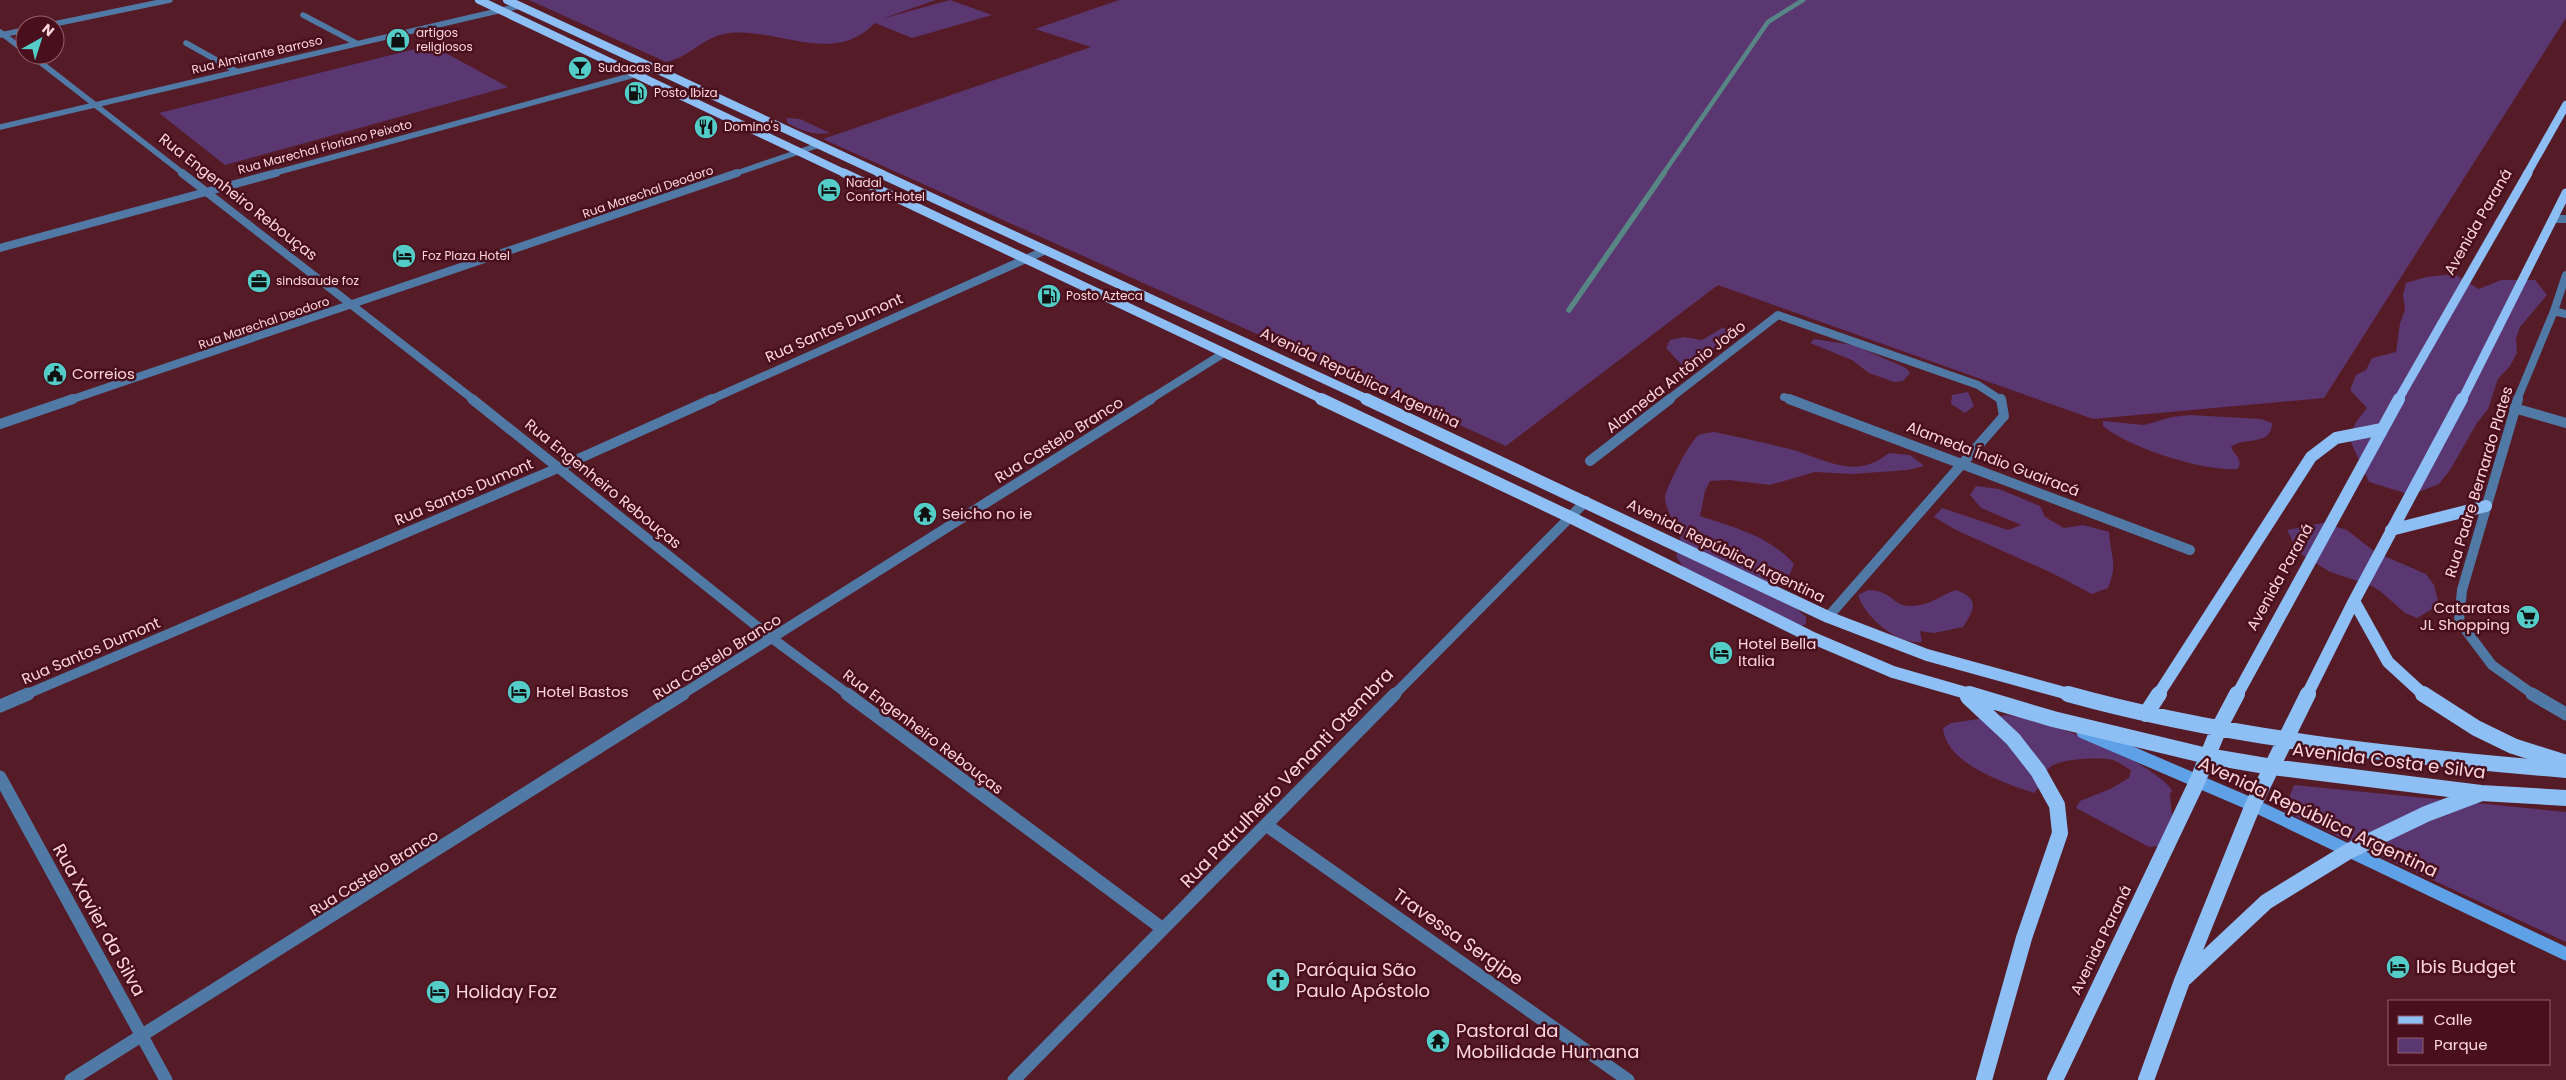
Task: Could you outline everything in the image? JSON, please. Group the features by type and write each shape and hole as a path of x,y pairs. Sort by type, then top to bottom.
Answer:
{"main road":[{"name":"Avenida República Argentina","path":"479,0 1568,516 1813,638 1893,672 1966,695 2053,719 2208,756"},
{"name":"Avenida República Argentina","path":"506,0 1586,501 1828,617 1927,655 2015,681 2146,714 2219,728"},
{"name":"Avenida Paraná","path":"2055,1080 2197,782 2219,728 2382,428 2566,105"},
{"path":"2146,1080 2182,981 2253,805 2354,602 2391,530 2442,439 2566,193"},
{"path":"2146,714 2311,457 2336,438 2382,428"},
{"path":"2391,530 2486,506"},
{"path":"2354,602 2388,662 2428,699 2476,728 2513,746 2566,763"},
{"path":"1966,695 2013,739 2038,771 2057,805 2060,833 2024,938 1984,1080"},
{"name":"Avenida República Argentina","path":"2053,719 2253,805 2566,954"},
{"name":"Avenida Costa e Silva","path":"2219,728 2284,740 2404,756 2566,770"},
{"name":"Avenida Costa e Silva","path":"2208,756 2272,767 2481,793 2566,798"},
{"path":"2182,981 2266,902 2349,850 2426,814 2481,793"}],"street":[{"path":"65,22 170,0"},
{"name":"Rua Almirante Barroso","path":"0,127 519,6"},
{"path":"302,15 356,44"},
{"path":"1,34 15,32"},
{"path":"1,34 15,44"},
{"path":"186,43 236,71"},
{"name":"Rua Engenheiro Rebouças","path":"44,65 353,305 773,639 1163,929"},
{"name":"Rua Marechal Floriano Peixoto","path":"0,248 656,69"},
{"name":"Rua Marechal Deodoro","path":"0,424 820,145"},
{"path":"2553,219 2566,219"},
{"name":"Rua Santos Dumont","path":"0,706 558,468 1046,250"},
{"name":"Rua Padre Bernardo Plates","path":"2566,275 2554,311 2514,408 2462,590 2459,621 2492,665 2541,701 2566,714"},
{"path":"2554,311 2566,314"},
{"name":"Alameda Antônio João","path":"1590,461 1778,315 1978,385 2001,400 2004,416 1963,464"},
{"name":"Rua Castelo Branco","path":"71,1080 1224,353"},
{"name":"Alameda Índio Guairacá","path":"1784,397 2190,550"},
{"path":"2514,408 2566,423"},
{"path":"1828,617 1963,464"},
{"name":"Rua Patrulheiro Venanti Otembra","path":"1014,1080 1568,516 1586,501"},
{"name":"Rua Xavier da Silva","path":"0,777 166,1080"},
{"name":"Travessa Sergipe","path":"1266,825 1628,1080"}],"green space":[{"path":"529,0 936,0 881,19 950,0 992,15 912,38 875,23 863,33 847,41 830,44 794,41 758,34 724,34 708,40 681,57 666,62"},
{"path":"1119,0 2566,0 2566,18 2324,398 2093,419 1718,285 1506,446 823,139 1091,47 1035,29"},
{"path":"431,45 508,87 225,165 159,113"},
{"path":"787,118 800,119 830,133 819,134 802,130 787,123"},
{"path":"2454,274 2479,289 2501,280 2535,280 2547,295 2520,327 2516,339 2517,353 2510,366 2498,379 2488,409 2477,423 2450,470 2439,484 2411,495 2369,482 2349,438 2356,422 2367,408 2350,390 2356,375 2366,370 2372,358 2396,352 2400,323 2405,310 2403,295 2406,283 2426,277"},
{"path":"1722,328 1740,331 1705,357 1704,365 1692,370 1681,364 1666,348 1670,340 1684,337 1702,340"},
{"path":"1814,339 1854,345 1906,368 1910,373 1903,381 1894,382 1869,373 1852,360 1810,343"},
{"path":"1968,392 1974,406 1965,413 1951,404 1952,395"},
{"path":"2190,415 2261,419 2272,423 2271,430 2262,438 2231,447 2240,463 2238,469 2207,467 2168,457 2130,442 2103,426 2103,421 2144,425 2172,417"},
{"path":"1714,432 1790,449 1828,462 1852,467 1864,466 1889,453 1910,455 1924,466 1908,470 1852,474 1815,472 1770,485 1729,480 1710,481 1705,491 1700,516 1762,539 1784,554 1794,564 1789,576 1769,582 1773,596 1797,609 1806,617 1806,624 1797,628 1685,569 1676,557 1680,539 1679,532 1667,508 1666,494 1690,445 1699,435"},
{"path":"1976,486 1999,489 2040,506 2045,517 2064,528 2083,525 2109,532 2113,572 2108,588 2092,594 2052,573 1956,530 1934,517 1942,508 2008,530 2021,525 1981,508 1970,495"},
{"path":"2323,523 2347,530 2375,552 2426,574 2434,585 2439,605 2417,618 2405,613 2380,591 2370,585 2330,572 2298,552 2287,530"},
{"path":"1868,590 1887,595 1905,606 1917,606 1956,590 1969,597 1973,605 1963,627 1934,633 1920,631 1922,642 1913,642 1893,635 1875,621 1862,604 1858,595"},
{"path":"2006,715 2045,724 2095,742 2119,753 2160,778 2172,790 2170,795 2172,816 2158,846 2149,847 2076,808 2080,801 2110,789 2129,778 2131,770 2118,762 2107,759 2089,759 2053,765 2048,769 2034,793 1993,778 1978,770 1954,752 1947,741 1943,728 1951,723"},
{"path":"2294,785 2566,812 2566,942 2284,811"}],"waterway":[{"path":"1663,174 1768,22 1803,0"},
{"path":"1569,310 1664,173"}],"place":[{"name":"artigos religiosos","path":"398,40"},
{"name":"Sudacas Bar","path":"580,68"},
{"name":"Posto Ibiza","path":"636,93"},
{"name":"Domino's","path":"706,127"},
{"name":"Nadai Confort Hotel","path":"829,190"},
{"name":"Foz Plaza Hotel","path":"404,256"},
{"name":"sindsaude foz","path":"259,281"},
{"name":"Posto Azteca","path":"1049,296"},
{"name":"Correios","path":"55,374"},
{"name":"Seicho no ie","path":"925,514"},
{"name":"Cataratas JL Shopping","path":"2528,617"},
{"name":"Hotel Bella Italia","path":"1721,653"},
{"name":"Hotel Bastos","path":"519,692"},
{"name":"Ibis Budget","path":"2398,967"},
{"name":"Paróquia São Paulo Apóstolo","path":"1278,980"},
{"name":"Holiday Foz","path":"438,992"},
{"name":"Pastoral da Mobilidade Humana","path":"1438,1041"}]}
